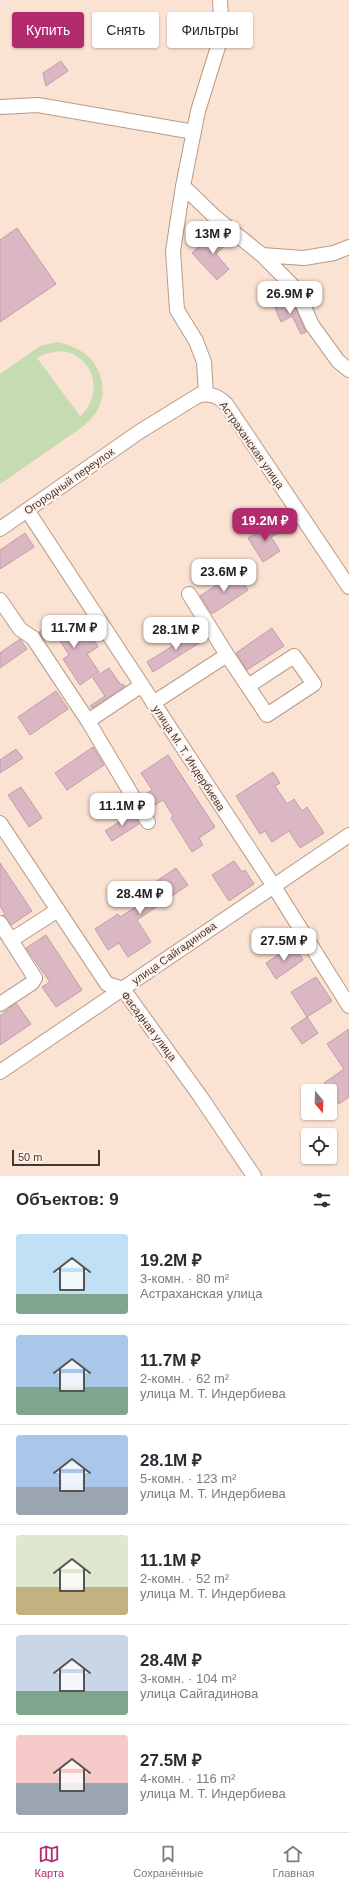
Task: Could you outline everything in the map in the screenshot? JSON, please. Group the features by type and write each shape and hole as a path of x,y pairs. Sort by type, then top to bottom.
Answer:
{"street":[{"path":"206,394 204,362 196,341 177,310 173,251 183,186 198,111 222,34 220,0"},
{"path":"0,107 38,105 194,132"},
{"path":"183,186 215,217 262,255 296,289 312,326 338,361 349,370"},
{"path":"262,255 304,258 334,253 349,247"},
{"name":"Астраханская улица","path":"139,432 199,395 206,394 220,398 226,404 349,587"},
{"name":"Огородный переулок","path":"0,529 139,432"},
{"name":"улица М. Т. Индербиева","path":"27,510 273,885 349,1006"},
{"path":"189,594 227,655 248,686 267,714 314,684 294,656 248,686"},
{"path":"0,600 20,629 33,638 88,721 148,822"},
{"path":"153,703 227,655"},
{"path":"88,721 142,685"},
{"name":"Фасадная улица","path":"0,823 107,984 123,989 200,1096 254,1176"},
{"name":"улица Сайгадинова","path":"0,1072 273,885 349,835"},
{"path":"11,940 58,910"},
{"path":"0,923 35,978 32,983 0,1004"}],"green space":[{"path":"57,342 76,348 91,359 100,375 103,391 100,406 89,421 74,433 0,484 0,374 40,346","holes":["61,351 74,355 84,362 92,377 94,385 91,402 80,416 37,358 44,354"]}],"building":[{"path":"61,61 68,71 46,86 43,73"},
{"path":"17,228 56,284 0,322 0,240"},
{"path":"218,230 229,242 216,254 229,269 217,280 192,253"},
{"path":"292,300 306,332 301,334 292,316 281,322 275,308"},
{"path":"273,523 279,533 271,537 280,551 263,562 248,538"},
{"path":"25,533 34,547 0,569 0,550"},
{"path":"236,572 248,590 212,614 200,596"},
{"path":"61,618 69,630 78,624 89,641 93,639 98,647 87,654 99,672 80,685 63,659 69,655 55,633 44,640 39,632"},
{"path":"272,628 284,646 247,670 236,653"},
{"path":"198,630 204,640 153,672 147,662"},
{"path":"20,639 27,649 0,668 0,653"},
{"path":"109,668 121,685 123,684 125,686 92,708 90,706 105,696 93,678"},
{"path":"56,691 68,709 30,735 18,717"},
{"path":"93,747 104,765 67,790 55,773"},
{"path":"16,749 23,758 0,773 0,760"},
{"path":"168,755 215,827 199,838 203,845 192,852 171,818 173,816 163,800 150,808 142,796 152,790 141,773"},
{"path":"273,772 280,783 275,786 287,804 294,799 302,811 307,807 324,833 300,848 289,831 272,842 265,831 260,834 236,796"},
{"path":"21,787 42,818 29,827 8,795"},
{"path":"133,813 139,824 112,841 105,831"},
{"path":"234,861 242,872 245,870 254,884 229,901 212,875"},
{"path":"0,863 32,911 11,925 3,915 5,914 0,906"},
{"path":"176,868 188,885 137,920 151,942 128,957 119,943 108,950 95,929 118,914 120,917 142,903 136,895"},
{"path":"46,935 82,990 56,1007 42,987 50,982 26,948"},
{"path":"293,945 303,960 276,979 266,963"},
{"path":"316,977 332,1001 307,1017 291,992"},
{"path":"16,1003 31,1024 0,1045 0,1016"},
{"path":"307,1017 318,1033 302,1044 291,1028"},
{"path":"349,1029 349,1097 339,1104 337,1101 337,1084 324,1083 344,1069 327,1044"}]}
